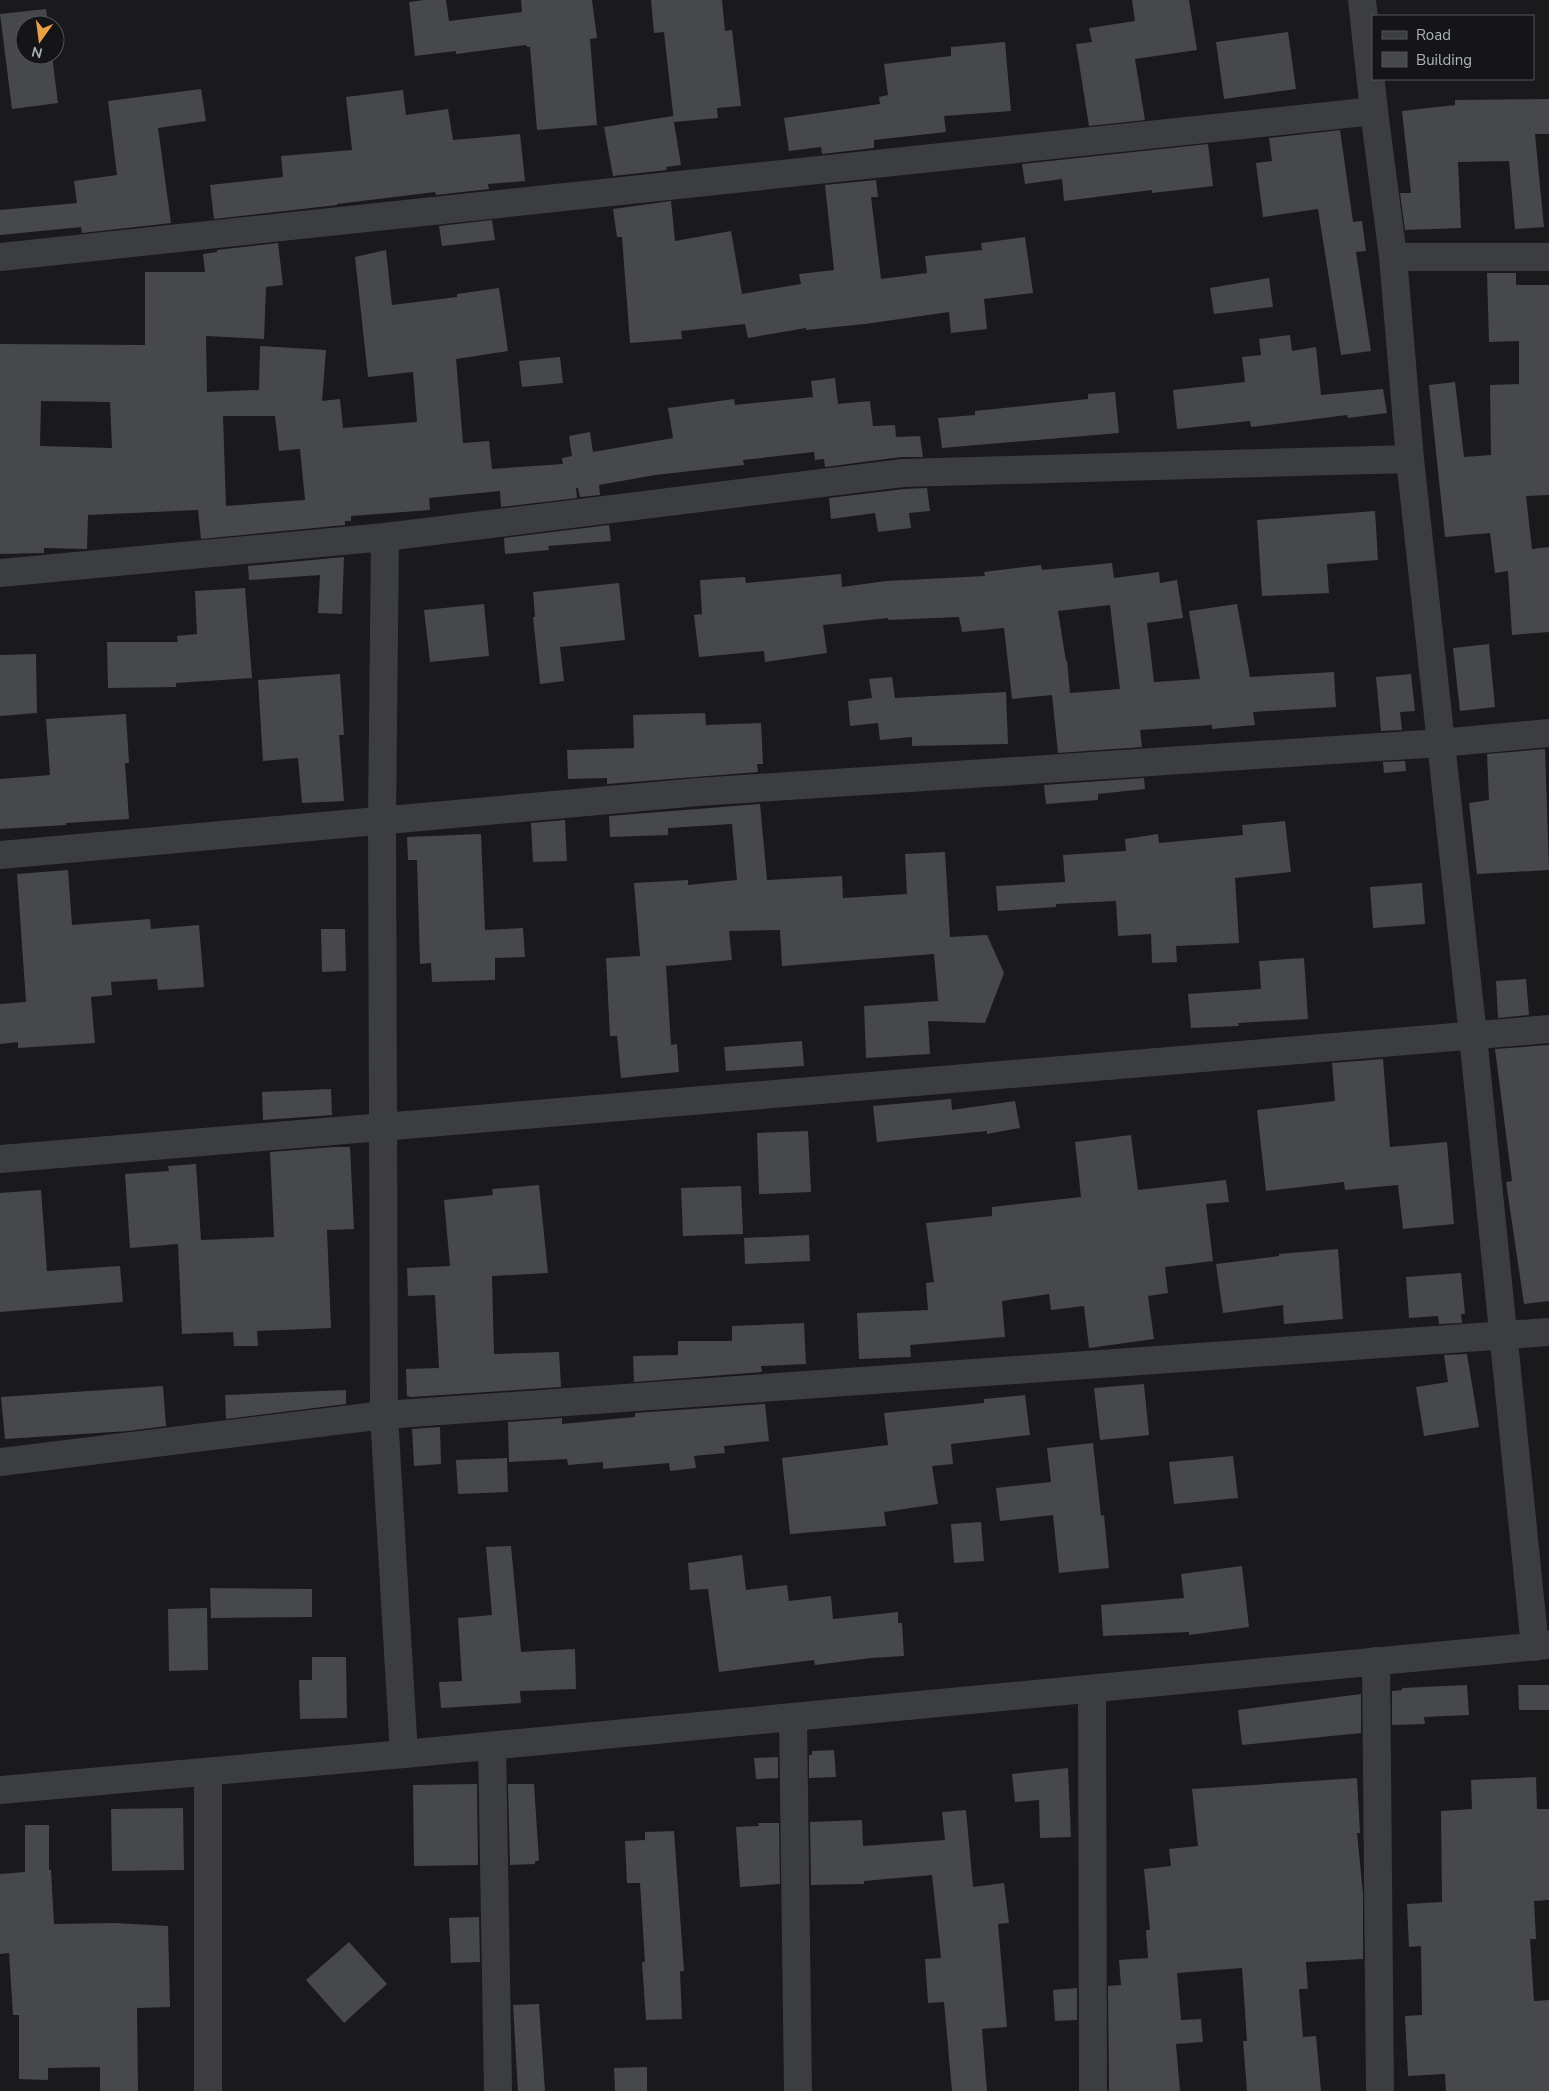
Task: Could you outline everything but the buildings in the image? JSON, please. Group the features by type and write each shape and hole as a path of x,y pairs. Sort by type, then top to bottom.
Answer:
{"street":[{"path":"0,1790 793,1718 1542,1646 1502,1336 1473,1036 1410,459 1393,257 1362,0"},
{"path":"0,257 1374,110"},
{"path":"1393,257 1549,257"},
{"path":"0,573 385,538 903,473 1410,459"},
{"path":"385,538 382,821 384,1415 404,1754"},
{"path":"0,855 698,792 1440,743 1549,733"},
{"path":"0,1159 1549,1030"},
{"path":"0,1462 384,1415 1549,1332"},
{"path":"1376,1661 1380,2091"},
{"path":"1092,1690 1094,2091"},
{"path":"793,1718 798,2091"},
{"path":"492,1746 498,2091"},
{"path":"208,1772 208,2091"}]}
